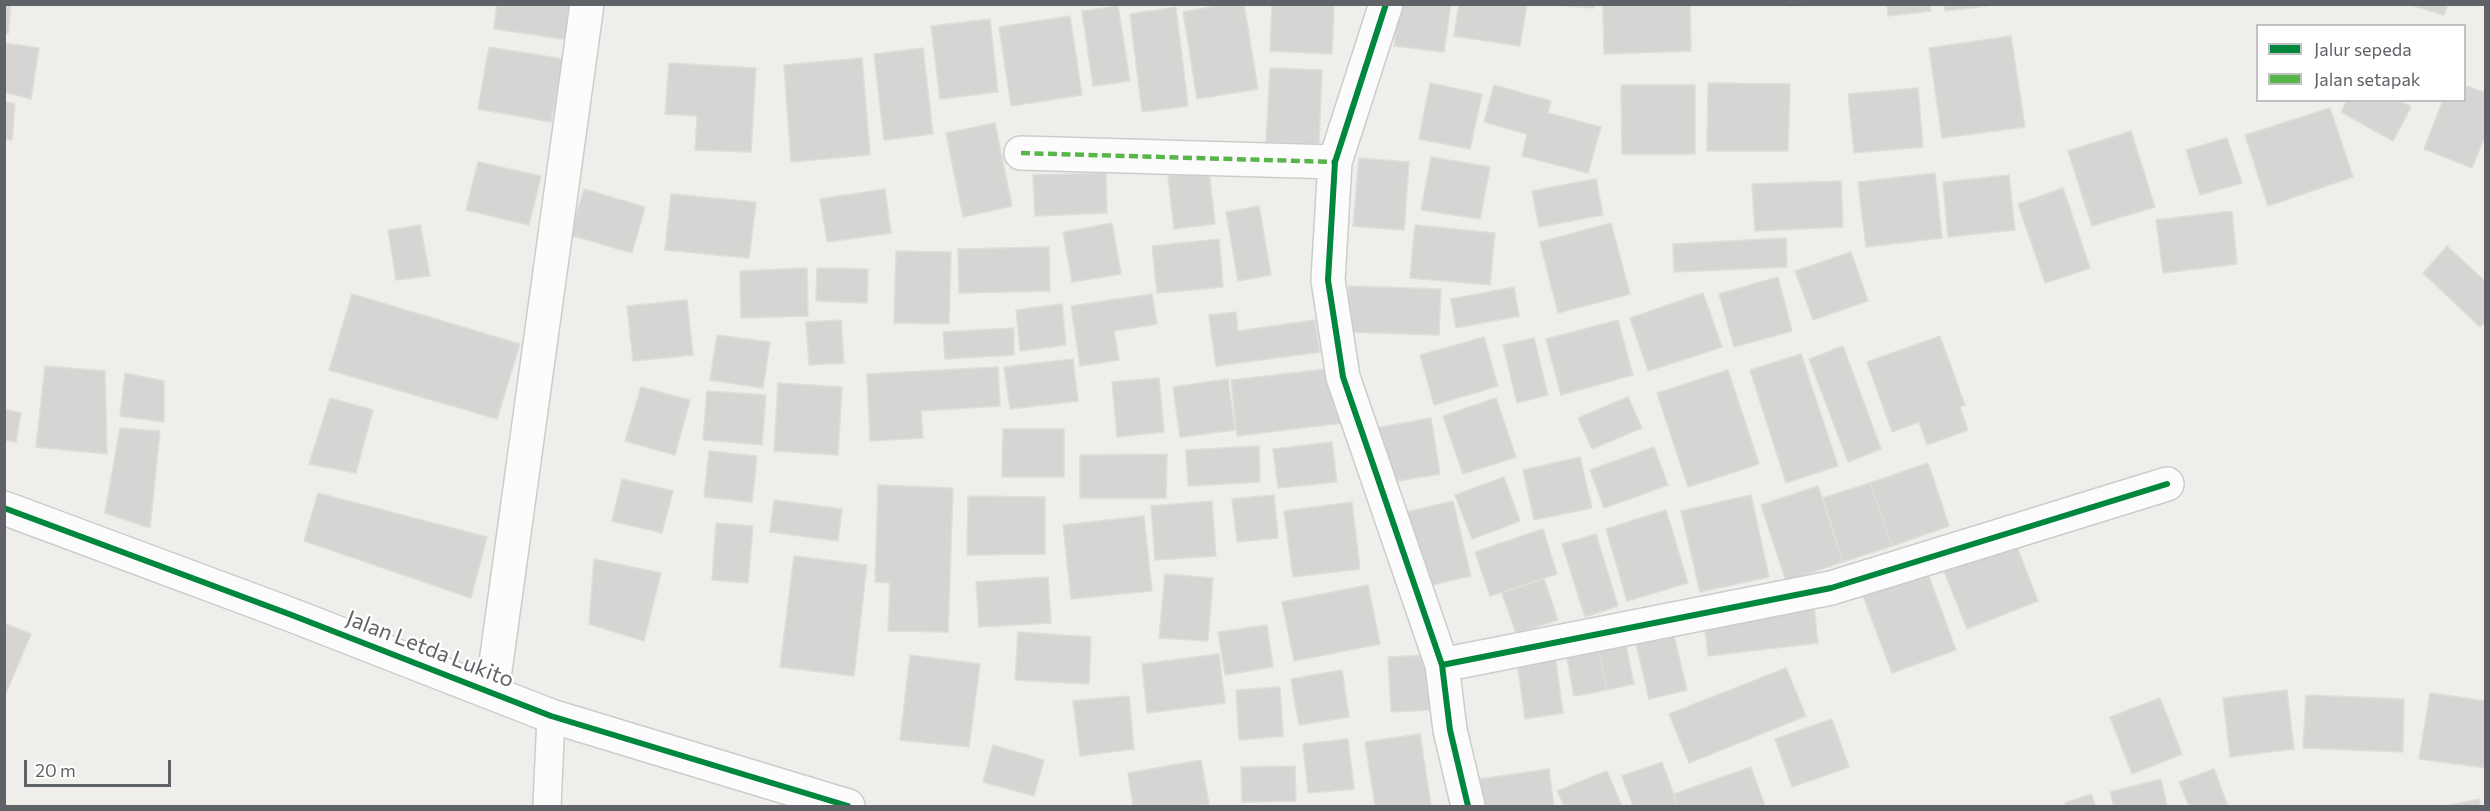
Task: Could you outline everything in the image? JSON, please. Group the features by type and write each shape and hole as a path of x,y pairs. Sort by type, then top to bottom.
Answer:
{"street":[{"path":"492,692 587,4"},
{"path":"1386,4 1335,162 1328,280 1343,377 1442,664 1450,730 1468,807"},
{"path":"1021,153 1335,162"},
{"path":"1442,664 1831,588 2167,484"},
{"name":"Jalan Letda Lukito","path":"4,508 551,716 848,807"}],"lane":[{"path":"547,807 551,716"}],"building":[{"path":"4,4 11,4 8,34 4,34"},
{"path":"497,4 581,4 576,41 494,29"},
{"path":"1226,4 1244,4 1258,89 1197,99 1183,12"},
{"path":"1272,4 1334,4 1332,54 1270,51"},
{"path":"1400,4 1451,4 1444,52 1394,46"},
{"path":"1459,4 1527,4 1520,46 1454,36"},
{"path":"1540,4 1594,4 1594,8"},
{"path":"1603,4 1690,4 1691,51 1604,54"},
{"path":"1789,4 1849,4 1789,6"},
{"path":"1887,4 1930,4 1931,11 1888,16"},
{"path":"1944,4 1987,4 1987,6 1945,11"},
{"path":"2407,4 2448,4 2444,15"},
{"path":"1118,6 1130,81 1093,86 1082,11"},
{"path":"1176,7 1188,106 1142,112 1130,14"},
{"path":"1070,16 1082,95 1011,106 999,27"},
{"path":"990,19 998,92 940,99 931,26"},
{"path":"2011,36 2025,127 1942,138 1929,48"},
{"path":"4,43 39,48 31,99 4,92"},
{"path":"489,47 563,59 551,122 478,109"},
{"path":"923,48 933,134 884,140 874,54"},
{"path":"862,58 870,155 791,162 784,65"},
{"path":"669,63 756,68 751,152 695,150 697,116 665,114"},
{"path":"1270,68 1322,70 1319,144 1266,142"},
{"path":"1430,83 1482,94 1470,149 1419,139"},
{"path":"1708,83 1790,84 1788,151 1707,151"},
{"path":"1494,85 1551,101 1548,113 1601,127 1588,173 1522,156 1527,134 1484,122"},
{"path":"1621,85 1695,85 1695,154 1622,154"},
{"path":"2466,86 2486,93 2486,134 2472,168 2424,149 2442,102 2466,102"},
{"path":"1918,88 1923,147 1854,153 1848,94"},
{"path":"4,101 15,104 12,140 4,139"},
{"path":"2346,102 2402,102 2411,107 2393,141 2341,112"},
{"path":"2330,108 2353,177 2268,206 2245,135"},
{"path":"995,123 1012,206 963,217 946,133"},
{"path":"2131,131 2155,207 2092,226 2068,151"},
{"path":"2227,138 2242,183 2200,195 2186,150"},
{"path":"1431,157 1490,167 1480,219 1421,210"},
{"path":"1359,158 1409,162 1404,230 1353,226"},
{"path":"478,162 541,176 529,225 466,210"},
{"path":"1209,171 1215,224 1174,229 1168,176"},
{"path":"1106,173 1107,213 1035,216 1033,175"},
{"path":"1935,173 1942,238 1866,247 1858,182"},
{"path":"2009,175 2015,230 1948,237 1943,182"},
{"path":"1596,179 1603,215 1539,227 1532,191"},
{"path":"1841,181 1843,227 1755,231 1752,184"},
{"path":"2063,188 2090,268 2045,283 2018,204"},
{"path":"584,189 645,207 632,253 570,235"},
{"path":"885,189 891,233 827,242 820,199"},
{"path":"671,194 756,202 749,258 665,250"},
{"path":"1259,206 1271,275 1238,281 1226,212"},
{"path":"2232,211 2237,264 2163,273 2156,220"},
{"path":"1112,223 1121,274 1072,282 1063,232"},
{"path":"1611,223 1630,294 1558,313 1540,242"},
{"path":"420,225 430,276 396,280 388,230"},
{"path":"1415,225 1495,233 1490,285 1410,278"},
{"path":"1786,238 1787,267 1674,272 1673,244"},
{"path":"1219,239 1223,287 1157,293 1152,246"},
{"path":"2447,246 2486,282 2486,321 2480,327 2423,273"},
{"path":"1049,247 1050,291 959,293 958,249"},
{"path":"896,251 951,252 949,324 894,323"},
{"path":"1851,252 1868,301 1813,320 1795,271"},
{"path":"807,268 808,316 741,318 740,271"},
{"path":"817,268 868,269 867,303 816,301"},
{"path":"1778,277 1792,331 1734,347 1719,294"},
{"path":"1349,286 1441,289 1439,335 1347,332"},
{"path":"1514,287 1519,316 1456,328 1451,299"},
{"path":"1703,293 1722,347 1648,371 1630,318"},
{"path":"352,294 520,344 497,419 329,370"},
{"path":"1152,294 1157,324 1114,331 1119,360 1080,366 1071,306"},
{"path":"687,300 693,355 633,361 627,306"},
{"path":"1062,304 1066,345 1020,351 1016,310"},
{"path":"1236,312 1238,331 1315,320 1320,352 1216,366 1209,315"},
{"path":"841,320 844,363 809,365 806,322"},
{"path":"1618,320 1633,375 1561,395 1546,339"},
{"path":"1014,328 1014,355 945,359 943,332"},
{"path":"717,335 770,342 763,388 710,380"},
{"path":"1940,336 1965,405 1960,407 1968,430 1927,445 1919,422 1892,432 1867,362"},
{"path":"1484,337 1498,386 1434,405 1420,355"},
{"path":"1534,338 1548,395 1517,403 1503,345"},
{"path":"1843,346 1881,449 1848,462 1809,359"},
{"path":"1801,354 1838,466 1786,483 1750,370"},
{"path":"1073,359 1078,401 1010,409 1004,367"},
{"path":"45,366 105,371 107,454 36,447"},
{"path":"998,367 1000,406 921,411 923,438 870,441 867,374"},
{"path":"1336,368 1343,423 1237,436 1231,380"},
{"path":"1728,370 1759,464 1688,487 1657,393"},
{"path":"125,373 164,381 164,422 120,416"},
{"path":"1159,378 1164,432 1117,437 1112,382"},
{"path":"1228,379 1235,430 1180,437 1173,387"},
{"path":"778,383 842,387 838,455 774,451"},
{"path":"641,387 690,400 675,455 625,441"},
{"path":"707,391 766,395 762,445 703,440"},
{"path":"1628,397 1642,428 1592,449 1578,418"},
{"path":"330,398 373,410 356,473 309,464"},
{"path":"1496,398 1516,457 1463,474 1443,416"},
{"path":"4,409 21,413 16,442 4,440"},
{"path":"1431,418 1440,474 1386,483 1376,428"},
{"path":"120,428 160,431 150,528 105,513"},
{"path":"1003,429 1064,429 1064,477 1002,477"},
{"path":"1332,442 1337,482 1278,488 1273,449"},
{"path":"1259,446 1260,482 1188,486 1186,450"},
{"path":"1654,447 1668,485 1604,508 1590,470"},
{"path":"709,451 757,456 752,502 704,497"},
{"path":"1167,454 1166,498 1080,498 1080,455"},
{"path":"1580,457 1592,508 1534,520 1523,470"},
{"path":"1928,463 1949,526 1892,546 1870,483"},
{"path":"1504,477 1520,521 1472,539 1455,495"},
{"path":"622,479 673,491 662,533 612,521"},
{"path":"1870,483 1892,546 1843,562 1823,498"},
{"path":"878,485 953,488 948,632 888,631 890,583 875,582"},
{"path":"1818,486 1843,562 1786,581 1761,505"},
{"path":"318,493 487,537 471,598 304,541"},
{"path":"1274,495 1278,538 1237,542 1232,499"},
{"path":"1751,495 1769,577 1700,592 1681,511"},
{"path":"968,496 1045,497 1045,554 967,555"},
{"path":"774,500 842,509 838,541 770,532"},
{"path":"1212,501 1216,556 1155,560 1151,506"},
{"path":"1453,501 1471,576 1423,587 1406,512"},
{"path":"1352,502 1360,569 1293,577 1284,511"},
{"path":"1666,510 1688,583 1627,601 1606,529"},
{"path":"1144,516 1152,591 1071,599 1063,525"},
{"path":"716,523 753,526 748,583 712,580"},
{"path":"1543,529 1557,574 1490,596 1475,552"},
{"path":"1596,534 1618,606 1585,617 1562,544"},
{"path":"2014,539 2038,601 1967,629 1942,566"},
{"path":"794,556 867,565 854,676 780,667"},
{"path":"594,559 661,573 644,641 589,624"},
{"path":"1927,571 1956,650 1892,673 1863,596"},
{"path":"1165,574 1213,578 1208,641 1159,638"},
{"path":"1048,577 1051,623 979,627 976,582"},
{"path":"1544,579 1558,620 1516,633 1502,593"},
{"path":"1368,585 1380,644 1294,661 1282,602"},
{"path":"1814,605 1818,643 1708,656 1704,619"},
{"path":"4,623 31,634 4,698"},
{"path":"1671,623 1687,690 1649,699 1633,631"},
{"path":"1267,625 1273,667 1225,675 1218,632"},
{"path":"1623,631 1634,684 1607,690 1596,637"},
{"path":"1018,632 1091,637 1089,684 1015,680"},
{"path":"1596,637 1607,690 1574,696 1564,643"},
{"path":"1219,654 1225,703 1147,713 1142,664"},
{"path":"910,655 980,664 969,747 900,740"},
{"path":"1428,655 1432,710 1391,712 1388,657"},
{"path":"1555,656 1563,713 1525,719 1517,661"},
{"path":"1786,668 1806,716 1689,763 1669,714"},
{"path":"1342,670 1349,717 1299,725 1291,679"},
{"path":"1280,687 1283,736 1239,740 1236,690"},
{"path":"2287,690 2294,749 2230,757 2223,698"},
{"path":"2430,693 2486,701 2486,768 2419,759"},
{"path":"2306,695 2404,699 2403,752 2303,748"},
{"path":"1129,696 1134,749 1080,756 1073,701"},
{"path":"2160,698 2182,754 2132,774 2110,717"},
{"path":"1832,719 1849,767 1792,787 1775,739"},
{"path":"1420,734 1431,806 1375,806 1365,742"},
{"path":"1348,739 1354,789 1308,793 1303,744"},
{"path":"993,745 1044,760 1034,796 983,782"},
{"path":"1201,760 1209,804 1133,806 1128,773"},
{"path":"1662,762 1678,806 1633,806 1622,776"},
{"path":"1295,766 1296,801 1242,802 1241,767"},
{"path":"1751,767 1765,806 1678,806 1674,794"},
{"path":"1549,769 1554,806 1484,806 1480,779"},
{"path":"2214,769 2228,806 2189,806 2179,782"},
{"path":"1607,771 1622,806 1564,806 1557,791"},
{"path":"2161,779 2167,806 2114,806 2110,792"},
{"path":"2091,794 2096,806 2066,806 2065,803"},
{"path":"2479,799 2481,806 2445,806"}],"marked path":[{"path":"1021,153 1335,162"}],"cycle path":[{"path":"1386,4 1335,162 1328,280 1343,377 1442,665 1450,730 1468,806"},
{"path":"1442,665 1831,588 2167,484"},
{"path":"4,508 289,614 551,716 848,806"}]}
